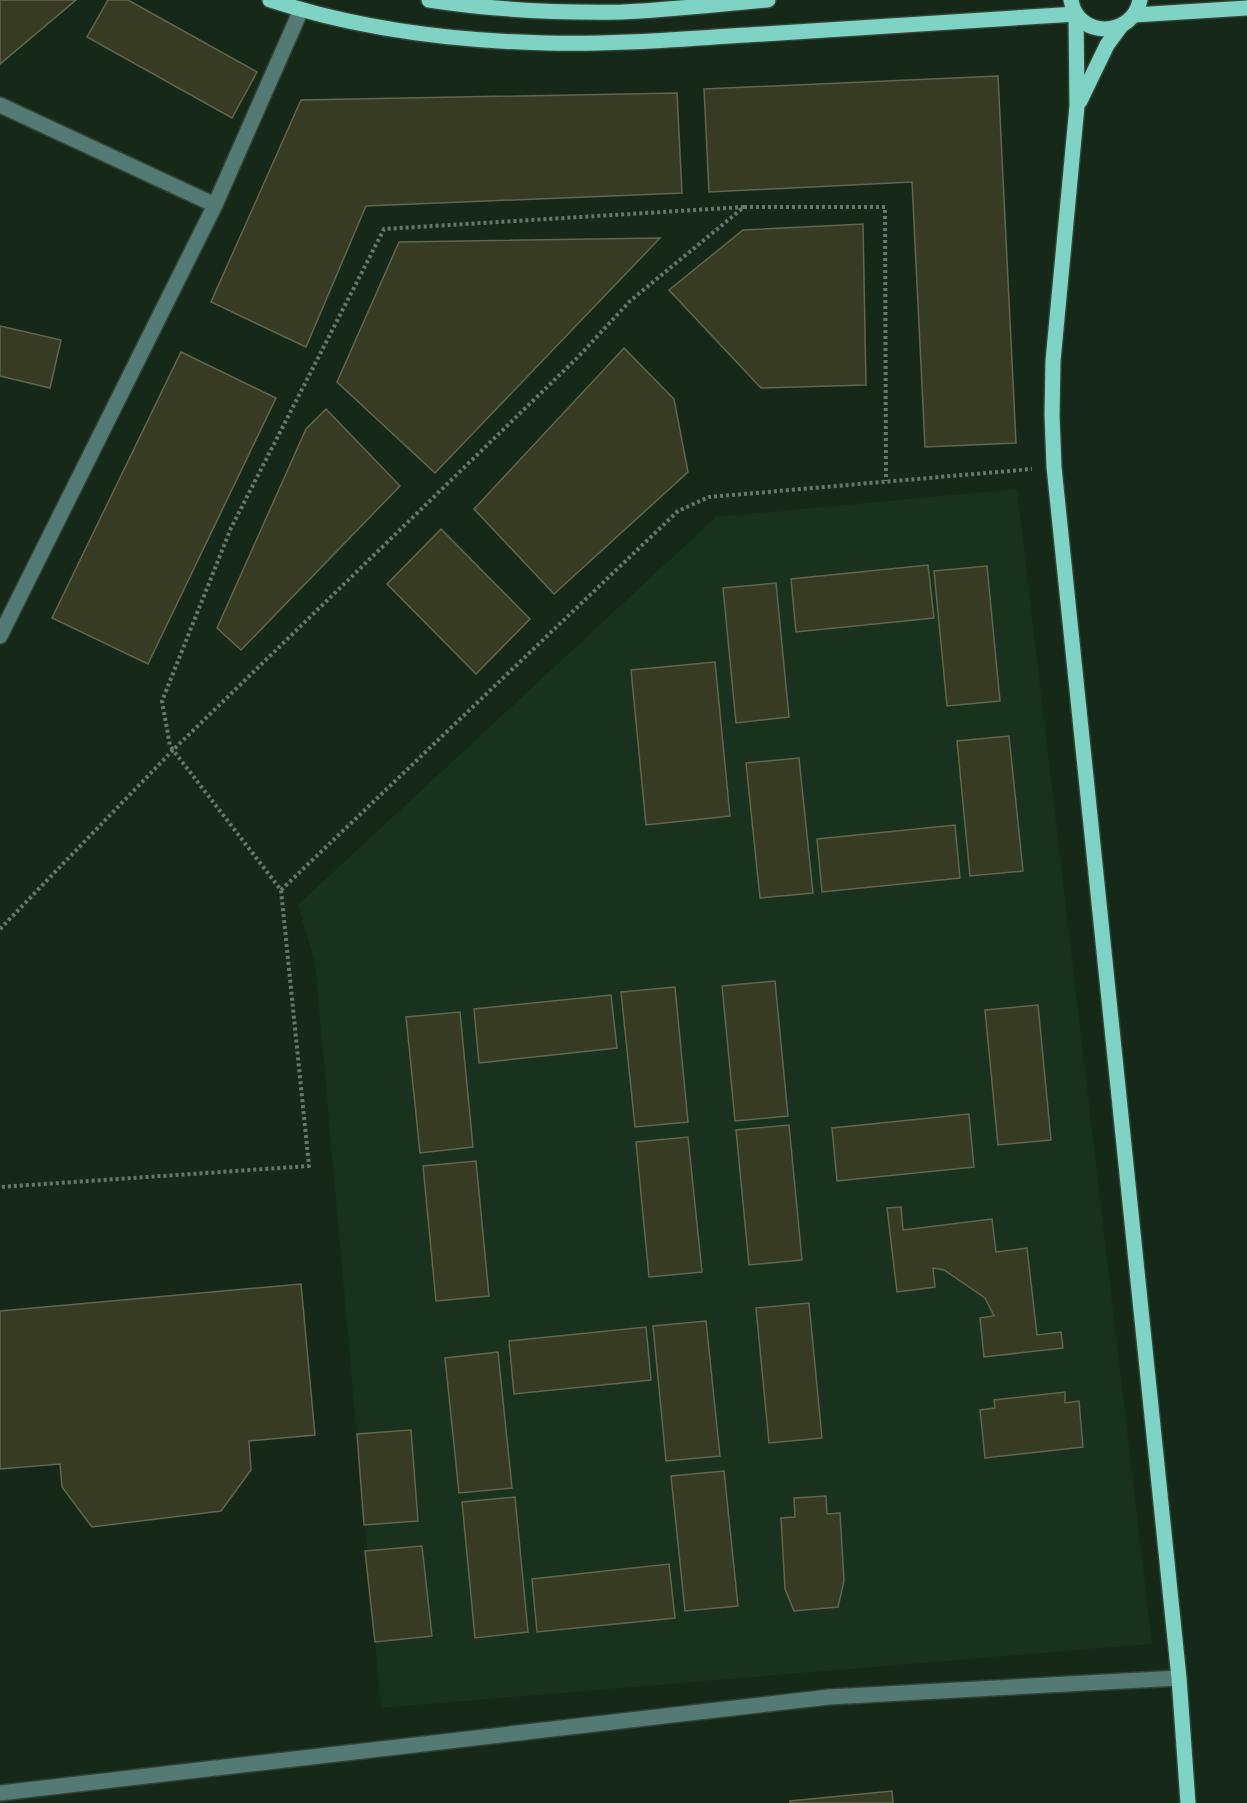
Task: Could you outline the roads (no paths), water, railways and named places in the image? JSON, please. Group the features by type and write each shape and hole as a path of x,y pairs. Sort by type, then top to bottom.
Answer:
{"main road":[{"path":"270,0 301,10 406,31 464,39 546,43 629,42 1074,9 1092,27 1101,30 1121,26"},
{"path":"429,0 466,6 544,12 623,12 768,0"},
{"path":"1077,106 1101,55 1121,26 1134,15 1140,0"},
{"path":"1134,15 1247,8"},
{"path":"1074,9 1077,106 1054,349 1052,415 1054,467 1179,1678 1188,1803"}],"street":[{"path":"0,636 215,205 301,10"},
{"path":"0,105 215,205"},
{"path":"0,1793 829,1697 1179,1678"}]}
